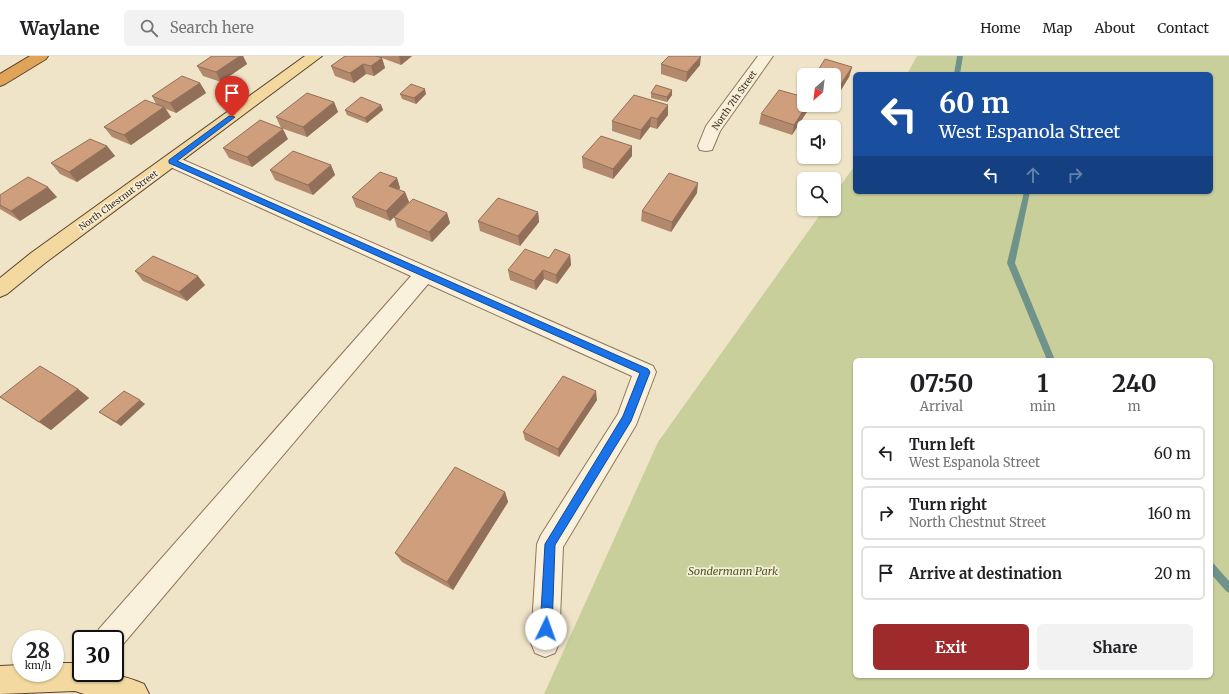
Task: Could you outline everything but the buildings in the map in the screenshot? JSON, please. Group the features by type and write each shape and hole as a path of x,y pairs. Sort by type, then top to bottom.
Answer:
{"highway":[{"path":"0,81 41,56"}],"main road":[{"name":"North Chestnut Street","path":"0,289 38,258 315,56"},
{"path":"0,680 72,674"},
{"path":"100,682 134,694"}],"street":[{"name":"North 7th Street","path":"706,146 712,130 766,56"},
{"path":"172,161 645,372 628,418 550,544 545,643"},
{"path":"117,630 425,274"}],"green space":[{"name":"Sondermann Park","path":"917,56 1229,56 1229,694 544,694 658,442 819,216 841,216 841,185 853,168 853,194 1213,194 1213,72 908,72"}],"waterway":[{"path":"957,72 960,56"},
{"path":"1027,194 1011,263 1050,358"},
{"path":"1213,569 1229,588"}],"route":[{"path":"232,117 172,161 645,372 628,418 550,544 546,629"}]}
